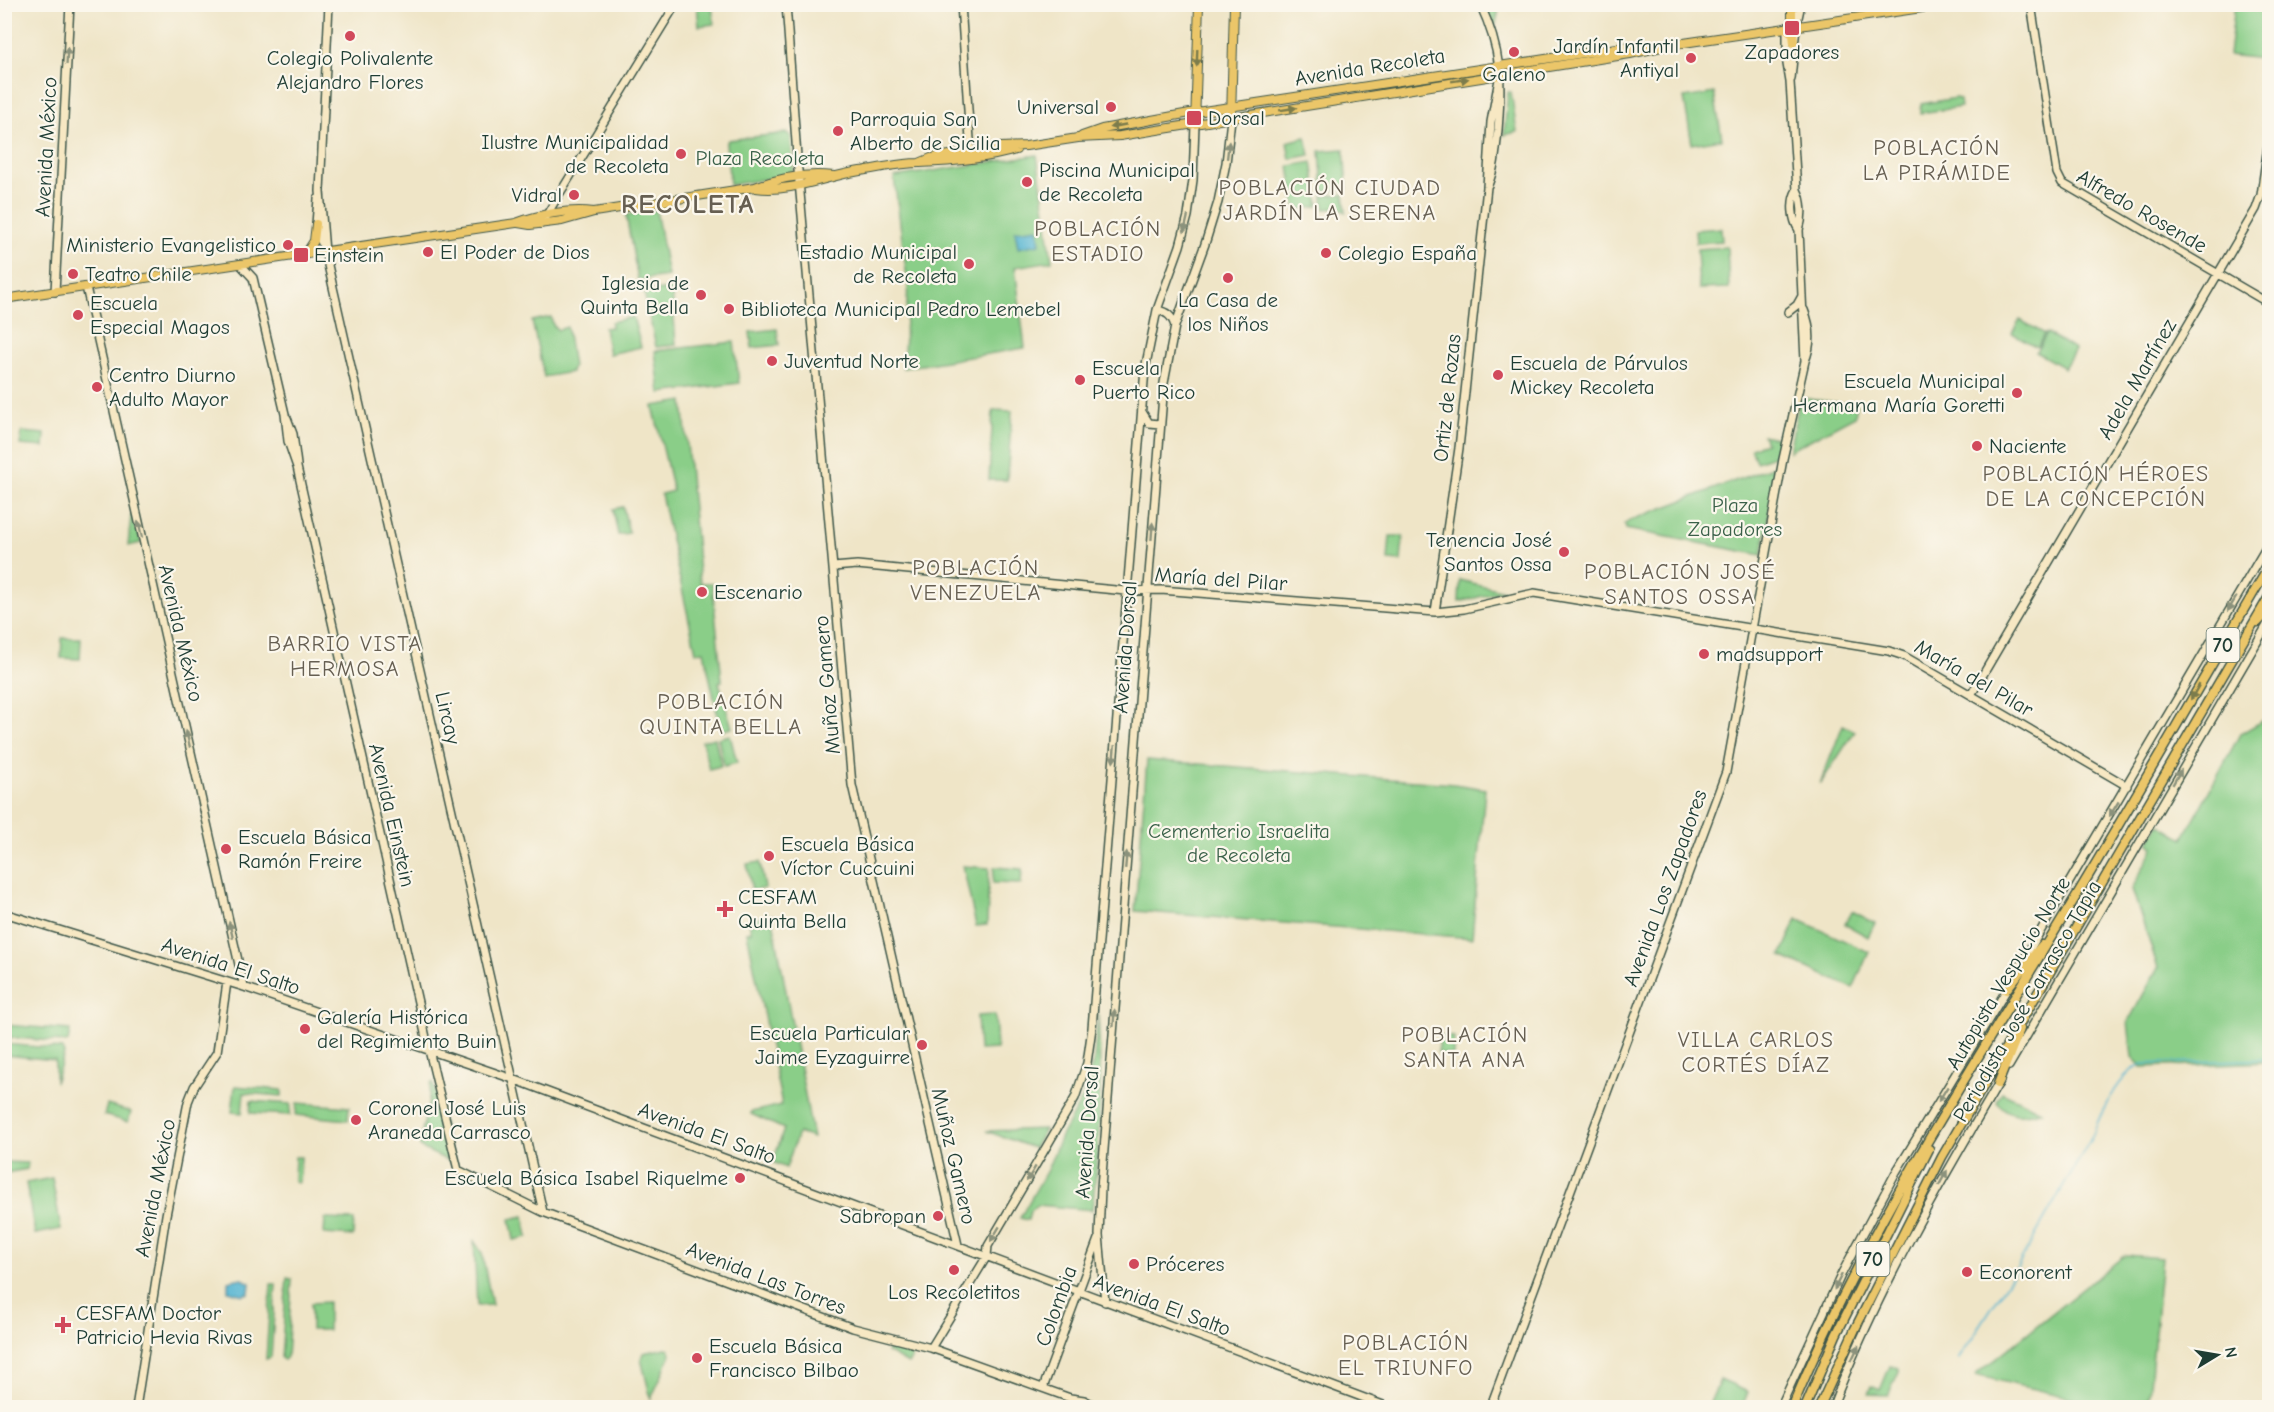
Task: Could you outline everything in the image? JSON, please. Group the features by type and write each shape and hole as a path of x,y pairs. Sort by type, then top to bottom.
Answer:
{"highway":[{"name":"Autopista Vespucio Norte","path":"1792,1407 1860,1262 1897,1194 2060,924 2270,565"},
{"name":"Autopista Vespucio Norte","path":"1819,1407 1855,1329 1942,1157 2270,595"},
{"path":"2244,639 2270,609"},
{"path":"2006,990 2060,924"},
{"path":"1998,1084 2030,1004"},
{"name":"70","path":"1805,1407 1836,1335 1934,1140 1945,1113"}],"main road":[{"name":"Avenida México","path":"55,292 70,4"},
{"path":"304,255 314,241 320,191 329,4"},
{"path":"541,224 676,4"},
{"name":"Muñoz Gamero","path":"786,4 799,181 854,795 958,1245"},
{"path":"961,4 971,155"},
{"name":"Avenida Dorsal","path":"931,1348 987,1256 988,1246 1071,1106 1081,1083 1088,1056 1146,356 1157,310 1188,216 1193,180 1199,4"},
{"name":"Avenida Dorsal","path":"1105,1302 1099,1235 1103,1146 1165,370 1174,326 1205,244 1218,202 1226,163 1232,106 1234,4"},
{"name":"Ortiz de Rozas","path":"1435,612 1459,448 1487,187 1491,122 1500,74 1492,30 1480,4"},
{"name":"Avenida Los Zapadores","path":"1791,82 1786,64 1791,28 1802,4"},
{"name":"Avenida Recoleta","path":"516,223 541,224 582,217 594,212 755,187 768,189 799,181 821,181 834,176 920,163 931,158 971,155 1078,138 1113,137 1670,45 1949,4"},
{"name":"Alfredo Rosende","path":"2031,4 2060,179 2070,189 2270,304"},
{"path":"1793,8 1791,31 1794,43"},
{"name":"Avenida Los Zapadores","path":"1490,1407 1726,772 1783,459 1809,351 1809,321 1804,310 1802,290 1799,230 1802,219 1801,201 1797,190 1791,82 1794,43"},
{"name":"Avenida Recoleta","path":"1078,138 1101,129 1232,106 1630,46 1670,45"},
{"path":"1420,87 1422,80 1428,76"},
{"path":"1151,131 1157,126 1160,118"},
{"name":"Adela Martínez","path":"1971,695 2259,202 2270,132"},
{"path":"320,191 325,252"},
{"name":"Avenida Recoleta","path":"4,299 516,223 546,215 581,210 594,212"},
{"path":"316,224 325,252"},
{"name":"Lircay","path":"325,252 543,1212"},
{"path":"253,278 255,266 259,261"},
{"name":"Avenida Einstein","path":"240,264 246,267 253,278 285,414 288,441 297,467 458,1170"},
{"name":"Avenida México","path":"86,287 243,987"},
{"path":"1788,312 1797,305 1802,290"},
{"path":"1157,310 1170,316 1174,326"},
{"path":"1141,410 1149,423 1160,424"},
{"path":"1780,1407 1826,1306 1912,1142 2006,990 2270,541"},
{"name":"María del Pilar","path":"833,567 857,565 1126,591 1148,589 1435,612 1464,609 1538,593 1897,653 2127,786"},
{"name":"Periodista José Carrasco Tapia","path":"1832,1407 1870,1321 1936,1190 2270,620"},
{"name":"Avenida El Salto","path":"4,913 243,987 513,1079 1390,1407"},
{"name":"Avenida México","path":"136,1407 162,1236 188,1102 194,1088 217,1052 227,982"},
{"name":"Avenida Las Torres","path":"458,1170 543,1212 853,1328 931,1348 1099,1407"},
{"path":"528,1204 538,1191"},
{"name":"Colombia","path":"1043,1388 1099,1235"},
{"name":"Avenida Las Torres","path":"1070,1398 1080,1407"}],"green space":[{"path":"697,5 712,5 714,24 699,26"},
{"path":"1484,5 1500,5 1495,27"},
{"path":"2235,5 2269,6 2269,60 2229,55"},
{"path":"1508,92 1511,92 1517,132 1504,135"},
{"path":"1714,93 1722,139 1692,144 1684,98"},
{"path":"1956,98 1960,100 1961,107 1921,113 1921,104"},
{"name":"Plaza Recoleta","path":"787,133 791,136 793,171 789,175 730,185 726,144 728,140"},
{"path":"1306,137 1310,155 1290,159 1287,142"},
{"path":"1344,149 1347,189 1323,191 1320,151"},
{"name":"Estadio Municipal de Recoleta","path":"1037,155 1052,261 1015,267 1025,348 903,368 908,286 894,177"},
{"path":"1312,162 1319,206 1296,210 1289,166"},
{"path":"1344,194 1346,212 1338,208 1324,209 1323,196"},
{"path":"656,210 668,276 638,280 626,215"},
{"path":"1721,228 1722,241 1696,243 1695,230"},
{"path":"1727,247 1729,288 1699,289 1697,249"},
{"path":"672,289 676,345 656,347 644,292"},
{"path":"551,317 553,325 558,330 567,327 573,367 571,372 544,377 532,321"},
{"path":"633,317 641,347 609,354 604,328 611,327 611,322"},
{"path":"2020,320 2045,334 2037,347 2012,333"},
{"path":"777,329 779,345 752,348 750,332"},
{"path":"2047,333 2075,350 2064,368 2036,352"},
{"path":"734,342 739,383 660,393 655,351"},
{"name":"Plaza Zapadores","path":"1800,398 1857,405 1855,416 1789,451"},
{"path":"683,401 700,583 712,583 722,681 719,682 732,728 721,731 704,651 696,652 661,494 673,491 653,406"},
{"path":"993,410 1012,411 1007,480 989,480"},
{"path":"22,432 45,434 44,447 20,445"},
{"path":"1763,435 1781,439 1777,455 1756,462 1751,448 1766,443"},
{"name":"Plaza Zapadores","path":"1777,465 1762,555 1626,529 1625,524 1631,520"},
{"path":"623,507 629,533 618,535 613,509"},
{"path":"131,515 135,516 141,543 128,546"},
{"path":"1390,536 1403,536 1401,561 1388,560"},
{"path":"1460,580 1500,590 1503,591 1459,602"},
{"path":"62,638 81,638 80,659 61,658"},
{"path":"2269,717 2269,1062 2142,1067 2132,1057 2128,1022 2158,968 2132,889 2154,847 2149,843 2159,824 2183,839 2240,734"},
{"path":"1843,725 1855,731 1820,784"},
{"path":"730,735 737,763 724,766 718,738"},
{"path":"715,738 721,766 709,769 702,741"},
{"name":"Cementerio Israelita de Recoleta","path":"1147,760 1454,784 1485,789 1472,938 1135,911"},
{"path":"760,862 765,888 752,891 747,864"},
{"path":"963,866 989,868 987,925 976,926"},
{"path":"994,867 1022,869 1021,884 993,883"},
{"path":"1852,911 1875,923 1868,937 1845,924"},
{"path":"772,915 813,1138 798,1133 786,1168 773,1162 784,1129 751,1114 751,1112 782,1105 747,932 751,932 749,920"},
{"path":"1797,919 1869,952 1853,988 1781,956"},
{"path":"1098,1014 1100,1112 1092,1210 1037,1205 1030,1211 1028,1220 1020,1218 1083,1097 1094,1059"},
{"path":"995,1015 997,1049 979,1050 977,1016"},
{"path":"4,1025 70,1030 68,1042 5,1037"},
{"path":"1440,1036 1454,1037 1453,1055 1438,1053"},
{"path":"4,1044 62,1049 64,1054 55,1083 55,1060 5,1055"},
{"path":"433,1082 451,1162 421,1148 419,1144"},
{"path":"235,1086 282,1090 282,1096 244,1093 242,1113 232,1112"},
{"path":"2002,1092 2041,1111 2018,1114 2007,1111 1997,1102"},
{"path":"251,1101 291,1104 290,1115 250,1113"},
{"path":"297,1103 349,1107 348,1120 296,1115"},
{"path":"107,1105 131,1112 128,1122 104,1115"},
{"path":"1045,1129 1034,1148 986,1131"},
{"path":"295,1157 301,1157 299,1182 294,1181"},
{"path":"4,1162 28,1163 27,1169 5,1173"},
{"path":"52,1178 61,1229 35,1234 26,1183"},
{"path":"524,1216 528,1237 514,1240 510,1219"},
{"path":"325,1219 354,1220 353,1236 324,1234"},
{"path":"474,1241 482,1253 492,1305 477,1306"},
{"path":"2125,1255 2162,1258 2148,1407 2109,1407 1975,1375"},
{"path":"287,1278 292,1279 287,1357 284,1360 281,1358"},
{"path":"271,1284 276,1284 271,1357 266,1359"},
{"path":"328,1302 328,1330 311,1330 311,1303"},
{"path":"892,1343 913,1355 908,1364 887,1352"},
{"path":"666,1348 671,1354 651,1399 641,1359 643,1353"},
{"path":"1890,1366 1899,1368 1899,1371 1888,1395 1868,1394 1871,1386 1880,1390"},
{"path":"1720,1380 1748,1392 1742,1407 1708,1407"}],"water":[{"path":"1038,228 1040,244 1018,248 1015,231"},
{"path":"241,1278 250,1283 249,1293 243,1295 228,1291 228,1281"}],"waterway":[{"path":"1958,1360 2012,1276 2093,1135 2112,1094 2127,1075 2143,1064 2270,1059"}],"place":[{"name":"Zapadores","path":"1792,28"},
{"name":"Colegio Polivalente Alejandro Flores","path":"350,36"},
{"name":"Galeno","path":"1514,52"},
{"name":"Jardín Infantil Antiyal","path":"1691,58"},
{"name":"Universal","path":"1111,107"},
{"name":"Dorsal","path":"1194,118"},
{"name":"Parroquia San Alberto de Sicilia","path":"838,131"},
{"name":"Ilustre Municipalidad de Recoleta","path":"681,154"},
{"name":"Piscina Municipal de Recoleta","path":"1027,182"},
{"name":"Vidral","path":"574,195"},
{"name":"Ministerio Evangelistico","path":"288,245"},
{"name":"El Poder de Dios","path":"428,252"},
{"name":"Colegio España","path":"1326,253"},
{"name":"Einstein","path":"301,255"},
{"name":"Estadio Municipal de Recoleta","path":"969,264"},
{"name":"Teatro Chile","path":"73,274"},
{"name":"La Casa de los Niños","path":"1228,278"},
{"name":"Iglesia de Quinta Bella","path":"701,295"},
{"name":"Biblioteca Municipal Pedro Lemebel","path":"729,309"},
{"name":"Escuela Especial Magos","path":"78,315"},
{"name":"Juventud Norte","path":"772,361"},
{"name":"Escuela de Párvulos Mickey Recoleta","path":"1498,375"},
{"name":"Escuela Puerto Rico","path":"1080,380"},
{"name":"Centro Diurno Adulto Mayor","path":"97,387"},
{"name":"Escuela Municipal Hermana María Goretti","path":"2017,393"},
{"name":"Naciente","path":"1977,446"},
{"name":"Tenencia José Santos Ossa","path":"1564,552"},
{"name":"Escenario","path":"702,592"},
{"name":"madsupport","path":"1704,654"},
{"name":"Escuela Básica Ramón Freire","path":"226,849"},
{"name":"Escuela Básica Víctor Cuccuini","path":"769,856"},
{"name":"CESFAM Quinta Bella","path":"725,909"},
{"name":"Galería Histórica del Regimiento Buin","path":"305,1029"},
{"name":"Escuela Particular Jaime Eyzaguirre","path":"922,1045"},
{"name":"Coronel José Luis Araneda Carrasco","path":"356,1120"},
{"name":"Escuela Básica Isabel Riquelme","path":"740,1178"},
{"name":"Sabropan","path":"938,1216"},
{"name":"Próceres","path":"1134,1264"},
{"name":"Los Recoletitos","path":"954,1270"},
{"name":"Econorent","path":"1967,1272"},
{"name":"CESFAM Doctor Patricio Hevia Rivas","path":"63,1325"},
{"name":"Escuela Básica Francisco Bilbao","path":"697,1358"}],"district":[{"name":"POBLACIÓN LA PIRÁMIDE","path":"1937,160"},
{"name":"POBLACIÓN CIUDAD JARDÍN LA SERENA","path":"1330,200"},
{"name":"RECOLETA","path":"688,204"},
{"name":"POBLACIÓN ESTADIO","path":"1098,240"},
{"name":"POBLACIÓN HÉROES DE LA CONCEPCIÓN","path":"2096,486"},
{"name":"POBLACIÓN VENEZUELA","path":"976,580"},
{"name":"POBLACIÓN JOSÉ SANTOS OSSA","path":"1680,584"},
{"name":"BARRIO VISTA HERMOSA","path":"345,656"},
{"name":"POBLACIÓN QUINTA BELLA","path":"721,714"},
{"name":"POBLACIÓN SANTA ANA","path":"1465,1046"},
{"name":"VILLA CARLOS CORTÉS DÍAZ","path":"1756,1052"},
{"name":"POBLACIÓN EL TRIUNFO","path":"1406,1354"}]}
